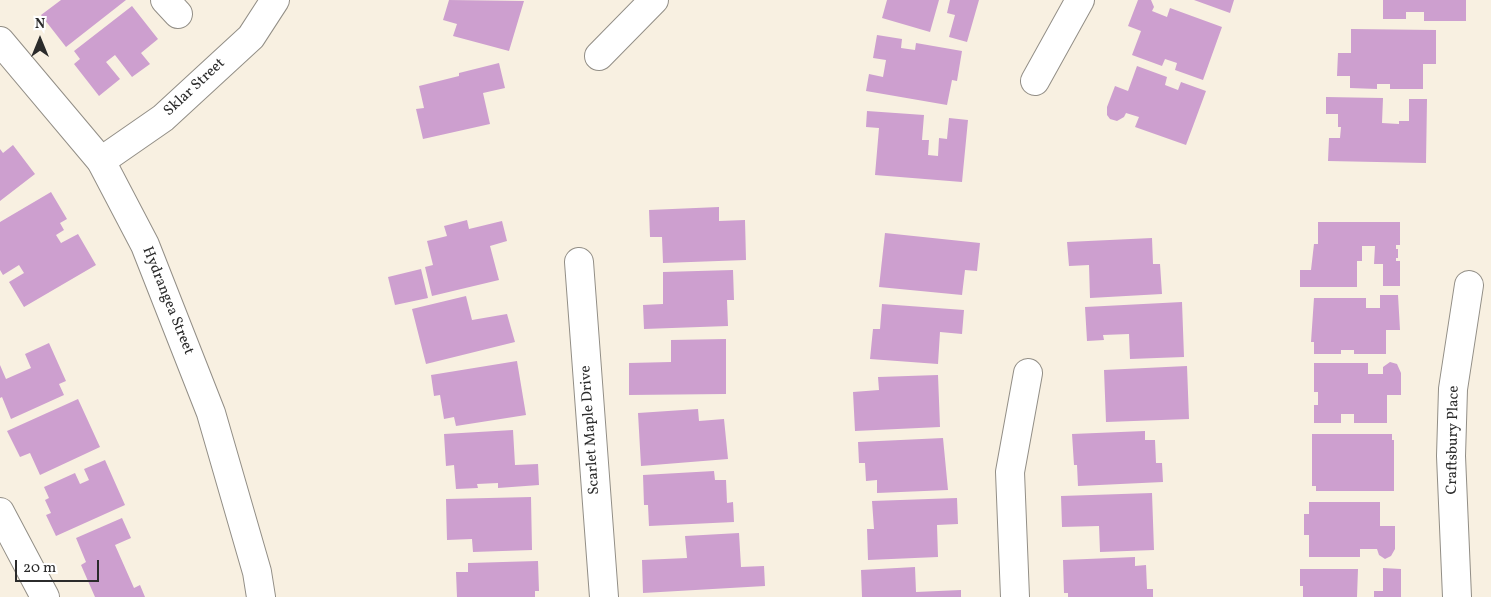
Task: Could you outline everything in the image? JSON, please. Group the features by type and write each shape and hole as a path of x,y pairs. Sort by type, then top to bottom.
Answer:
{"street":[{"name":"Sklar Street","path":"101,161 163,118 222,64 250,37 275,0"},
{"path":"598,56 654,0"},
{"path":"1035,81 1080,0"},
{"name":"Hydrangea Street","path":"0,41 101,161 145,245 211,413 258,572 261,597"},
{"name":"Scarlet Maple Drive","path":"579,262 604,597"},
{"name":"Craftsbury Place","path":"1457,597 1450,456 1453,389 1469,285"},
{"path":"1015,597 1010,472 1028,373"},
{"path":"0,512 45,597"}],"building":[{"path":"61,0 126,0 66,47 41,15"},
{"path":"449,0 524,1 509,51 453,36 457,24 443,20"},
{"path":"887,0 939,0 930,32 882,18"},
{"path":"950,0 979,0 967,42 949,37 955,15 947,13"},
{"path":"1138,0 1151,0 1154,7 1152,11 1167,17 1170,8 1222,27 1203,80 1175,70 1177,63 1165,59 1162,66 1132,55 1141,31 1128,26"},
{"path":"1194,0 1234,0 1230,13"},
{"path":"1383,0 1466,0 1466,21 1424,21 1424,12 1406,12 1406,19 1383,19"},
{"path":"132,6 158,39 141,53 150,64 132,77 115,55 106,62 120,79 99,96 74,64 80,59 74,51"},
{"path":"1351,29 1436,30 1436,64 1423,64 1423,89 1390,89 1390,84 1377,84 1377,89 1350,88 1350,76 1337,76 1338,53 1351,53"},
{"path":"877,35 902,39 901,48 915,50 916,43 962,51 957,81 952,80 947,105 866,91 869,74 883,77 886,60 873,58"},
{"path":"499,63 505,88 483,93 490,124 423,139 416,109 424,108 419,86"},
{"path":"1137,66 1167,77 1165,85 1178,90 1181,82 1206,91 1186,145 1135,127 1139,117 1126,113 1124,117 1117,121 1110,119 1107,115 1107,107 1115,86 1128,91"},
{"path":"1326,97 1383,98 1382,123 1399,124 1399,121 1409,121 1409,99 1427,99 1426,163 1328,161 1329,138 1340,138 1341,127 1338,127 1338,114 1326,114"},
{"path":"867,111 924,115 922,140 929,140 928,155 938,156 939,138 947,139 949,118 968,120 962,182 875,175 879,128 866,127"},
{"path":"13,145 35,174 0,201 0,149 3,153"},
{"path":"51,192 67,219 60,223 64,230 56,235 61,243 78,234 96,265 24,307 9,282 24,273 19,265 3,275 0,270 0,222"},
{"path":"719,207 719,221 745,220 746,260 663,263 662,237 650,237 649,210"},
{"path":"467,220 469,229 502,221 507,241 490,246 499,280 432,296 425,267 433,265 427,241 447,236 444,226"},
{"path":"1318,222 1400,222 1400,245 1396,245 1398,258 1396,258 1396,261 1400,261 1400,286 1383,286 1383,264 1374,264 1375,246 1362,246 1362,261 1357,261 1357,287 1300,287 1300,270 1311,270 1314,244 1318,244"},
{"path":"885,233 980,243 977,271 965,270 962,295 879,287"},
{"path":"1152,238 1153,264 1160,264 1162,294 1090,298 1089,265 1069,266 1067,242"},
{"path":"421,269 428,298 395,305 388,277"},
{"path":"733,270 734,300 727,300 728,326 644,329 643,305 663,304 663,272"},
{"path":"1380,295 1398,295 1400,330 1386,330 1386,354 1354,354 1354,350 1341,350 1341,354 1314,354 1314,342 1311,342 1314,298 1366,298 1366,308 1380,308"},
{"path":"466,296 472,320 507,314 515,342 426,364 412,309"},
{"path":"1182,302 1184,357 1130,359 1129,334 1103,335 1104,340 1087,341 1085,307"},
{"path":"882,304 964,310 962,334 940,332 938,364 870,359 873,329 880,329"},
{"path":"726,339 726,394 629,395 629,363 671,362 671,340"},
{"path":"49,343 66,381 59,384 64,395 11,419 2,397 0,398 0,365 6,379 31,368 25,354"},
{"path":"517,361 526,415 456,426 454,417 444,419 440,395 434,396 431,375"},
{"path":"1390,362 1397,364 1401,373 1401,395 1387,395 1387,423 1354,423 1354,414 1341,414 1341,423 1314,423 1314,405 1318,405 1318,392 1314,392 1314,363 1368,363 1368,374 1383,374 1383,367"},
{"path":"1187,366 1189,419 1106,422 1104,370"},
{"path":"938,375 940,427 855,431 853,392 879,390 878,377"},
{"path":"78,399 100,447 40,475 30,453 20,457 7,431"},
{"path":"698,409 699,421 724,419 728,459 641,466 638,413"},
{"path":"513,430 515,465 538,464 539,485 498,488 498,483 477,484 478,488 456,489 454,465 446,466 444,434"},
{"path":"1145,431 1145,440 1155,440 1156,463 1162,463 1163,482 1078,486 1077,465 1074,465 1072,434"},
{"path":"1312,434 1392,434 1392,440 1394,440 1394,491 1316,491 1316,486 1312,486"},
{"path":"943,438 948,490 877,493 877,480 866,481 865,463 859,463 858,442"},
{"path":"105,460 125,505 56,536 46,515 51,513 45,500 49,498 44,487 75,473 80,484 89,480 84,469"},
{"path":"714,471 715,480 726,480 727,503 733,502 734,522 649,526 648,505 644,505 643,475"},
{"path":"1152,493 1154,550 1100,552 1099,526 1062,527 1061,496"},
{"path":"531,497 532,550 473,552 472,539 447,540 446,499"},
{"path":"957,498 958,524 937,525 938,557 868,560 867,529 874,529 872,501"},
{"path":"1309,502 1380,502 1380,526 1395,526 1395,549 1391,556 1385,559 1379,555 1377,549 1360,549 1360,557 1309,557 1309,535 1304,535 1304,514 1309,514"},
{"path":"122,518 131,538 115,545 134,588 140,585 145,597 95,597 81,565 86,562 76,538"},
{"path":"739,533 741,567 764,566 765,586 643,593 642,560 687,558 685,536"},
{"path":"1135,557 1135,566 1146,565 1147,589 1153,589 1153,597 1068,597 1068,593 1064,593 1063,560"},
{"path":"538,561 539,591 535,591 535,597 457,597 456,572 468,572 468,563"},
{"path":"915,567 916,592 961,590 961,597 862,597 861,570"},
{"path":"1383,568 1401,569 1401,597 1374,597 1374,591 1383,591"},
{"path":"1300,569 1358,569 1357,597 1303,597 1303,586 1300,586"}]}
